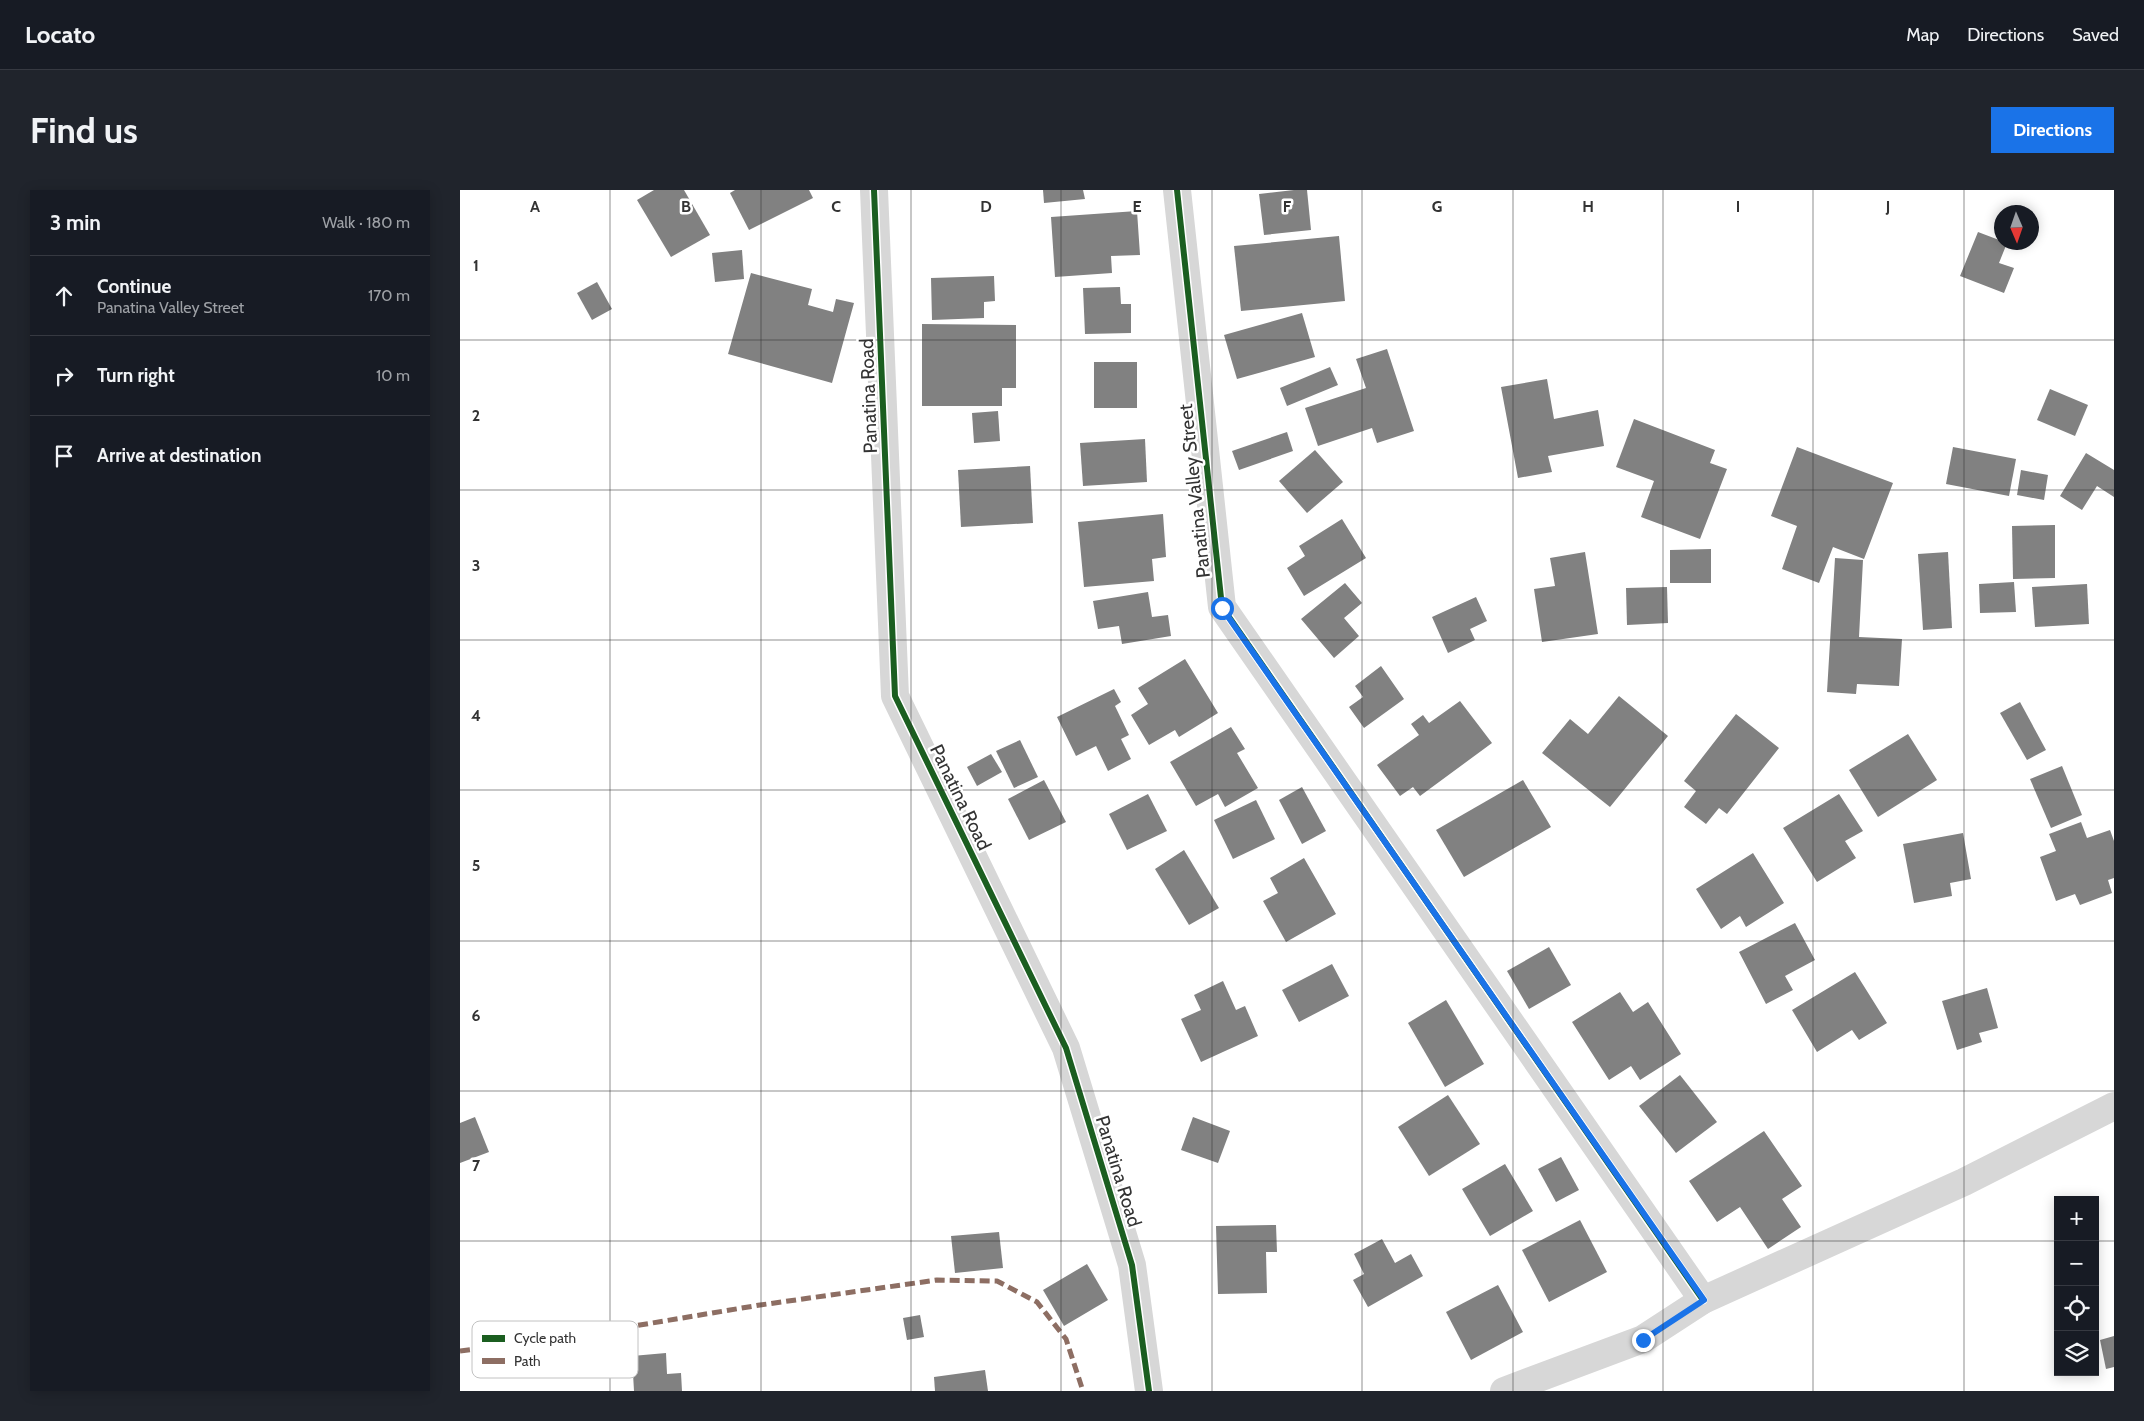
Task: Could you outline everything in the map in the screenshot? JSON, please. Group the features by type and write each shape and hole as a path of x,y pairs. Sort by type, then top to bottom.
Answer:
{"street":[{"name":"Panatina Road","path":"874,190 895,696 1066,1048 1132,1265 1149,1391"},
{"name":"Panatina Valley Street","path":"1177,190 1222,608 1704,1300"},
{"path":"1504,1391 1643,1340 1704,1300 1964,1182 2114,1106"}],"building":[{"path":"654,190 684,190 710,235 671,257 637,200"},
{"path":"735,190 809,190 813,198 749,230 730,193"},
{"path":"1043,190 1083,190 1085,199 1044,203"},
{"path":"1307,190 1311,230 1264,235 1259,194"},
{"path":"1137,211 1140,255 1111,256 1112,273 1055,277 1051,217"},
{"path":"1978,232 1994,238 1994,250 2004,250 1999,263 2014,268 2004,293 1960,276"},
{"path":"1339,236 1345,301 1241,311 1234,246"},
{"path":"742,250 744,279 715,282 712,253"},
{"path":"751,273 812,289 808,305 833,312 836,299 854,303 832,383 728,354"},
{"path":"994,276 995,301 984,302 984,318 932,320 931,278"},
{"path":"597,282 612,309 592,320 577,293"},
{"path":"1120,287 1121,304 1131,304 1131,333 1085,334 1083,288"},
{"path":"1302,313 1315,357 1237,379 1224,335"},
{"path":"922,324 1016,325 1016,388 1002,388 1002,406 922,406"},
{"path":"1387,349 1414,431 1377,443 1372,428 1318,446 1305,408 1366,388 1356,359"},
{"path":"1094,362 1137,362 1137,408 1094,408"},
{"path":"1330,367 1338,385 1287,406 1280,388"},
{"path":"1547,379 1554,419 1598,410 1604,446 1548,456 1552,472 1518,478 1501,387"},
{"path":"2050,389 2088,405 2075,436 2037,420"},
{"path":"998,411 1000,441 974,443 972,413"},
{"path":"1634,419 1715,450 1710,463 1727,469 1700,539 1641,517 1654,481 1616,467"},
{"path":"1287,432 1293,451 1239,470 1232,451"},
{"path":"1145,439 1147,482 1083,486 1080,443"},
{"path":"1797,447 1893,483 1864,559 1833,547 1819,583 1782,569 1797,526 1771,516"},
{"path":"1953,447 2016,459 2009,496 1946,484"},
{"path":"1315,450 1343,482 1307,513 1279,481"},
{"path":"2086,453 2114,470 2114,497 2097,486 2082,510 2060,496"},
{"path":"1030,466 1033,523 961,527 958,470"},
{"path":"2021,470 2048,475 2044,500 2017,495"},
{"path":"1163,514 1166,557 1152,559 1154,581 1084,587 1078,522"},
{"path":"1342,519 1366,558 1304,596 1287,568 1305,556 1299,546"},
{"path":"2055,525 2055,578 2013,579 2012,526"},
{"path":"1711,549 1711,583 1670,583 1670,550"},
{"path":"1585,552 1598,634 1542,642 1534,589 1555,586 1550,558"},
{"path":"1948,552 1952,628 1923,630 1918,554"},
{"path":"1835,558 1863,560 1859,637 1902,639 1899,686 1857,684 1856,694 1827,692"},
{"path":"2014,582 2016,612 1980,613 1979,584"},
{"path":"1345,583 1362,603 1344,618 1359,636 1334,658 1301,619"},
{"path":"2087,584 2089,624 2035,627 2032,587"},
{"path":"1667,587 1668,623 1627,625 1626,588"},
{"path":"1148,592 1152,617 1168,615 1171,636 1122,644 1119,626 1098,629 1093,601"},
{"path":"1476,597 1487,621 1470,629 1475,640 1448,653 1432,617"},
{"path":"1185,659 1218,713 1179,737 1175,730 1149,745 1131,715 1148,704 1138,688"},
{"path":"1381,666 1404,699 1364,728 1349,707 1363,697 1355,686"},
{"path":"1114,689 1121,702 1115,706 1129,735 1121,739 1131,759 1108,771 1096,746 1076,756 1057,717"},
{"path":"1619,696 1668,736 1610,807 1542,753 1570,719 1588,734"},
{"path":"1460,701 1492,743 1420,796 1413,787 1400,796 1377,765 1419,735 1411,724 1423,715 1429,723"},
{"path":"2020,702 2046,750 2027,760 2000,713"},
{"path":"1736,714 1779,748 1727,814 1719,808 1706,824 1684,807 1696,791 1684,781"},
{"path":"1231,727 1245,749 1237,753 1258,788 1225,807 1218,794 1196,806 1170,762"},
{"path":"1908,734 1937,780 1878,817 1849,770"},
{"path":"1020,740 1038,777 1014,788 996,751"},
{"path":"991,754 1002,772 977,786 967,767"},
{"path":"2062,766 2082,815 2051,828 2030,779"},
{"path":"1044,780 1066,822 1029,840 1008,799"},
{"path":"1523,780 1551,827 1464,877 1436,830"},
{"path":"1302,787 1326,831 1302,844 1279,800"},
{"path":"1148,794 1167,831 1127,850 1109,814"},
{"path":"1839,794 1863,831 1845,841 1856,858 1817,882 1783,828"},
{"path":"1256,800 1275,839 1233,859 1214,820"},
{"path":"2081,822 2087,838 2110,830 2114,841 2114,878 2108,880 2112,893 2080,905 2075,894 2056,901 2040,857 2056,851 2049,834"},
{"path":"1963,833 1971,879 1950,883 1952,896 1914,903 1903,844"},
{"path":"1184,850 1219,908 1189,925 1155,869"},
{"path":"1753,853 1784,903 1746,927 1740,916 1721,929 1696,889"},
{"path":"1304,858 1336,914 1286,942 1263,901 1278,893 1270,878"},
{"path":"1795,923 1815,960 1785,976 1793,990 1766,1004 1739,952"},
{"path":"1549,947 1571,985 1529,1009 1507,971"},
{"path":"1332,964 1349,996 1299,1022 1282,990"},
{"path":"1855,972 1887,1023 1859,1040 1852,1030 1817,1052 1792,1010"},
{"path":"1223,981 1236,1010 1245,1006 1258,1036 1201,1062 1181,1019 1201,1010 1194,995"},
{"path":"1987,988 1998,1028 1979,1033 1982,1042 1957,1050 1942,1001"},
{"path":"1620,992 1633,1012 1648,1002 1681,1054 1640,1080 1631,1066 1609,1080 1572,1022"},
{"path":"1446,1000 1484,1064 1445,1087 1408,1023"},
{"path":"1680,1075 1717,1122 1676,1153 1639,1106"},
{"path":"1448,1095 1480,1144 1429,1176 1398,1127"},
{"path":"475,1117 489,1152 460,1163 460,1123"},
{"path":"1193,1117 1230,1131 1218,1163 1181,1150"},
{"path":"1764,1131 1802,1186 1782,1199 1801,1227 1768,1249 1740,1207 1717,1222 1689,1181"},
{"path":"1561,1157 1579,1190 1556,1202 1538,1169"},
{"path":"1505,1164 1533,1211 1490,1236 1462,1189"},
{"path":"1580,1220 1607,1272 1549,1302 1522,1250"},
{"path":"1276,1225 1277,1252 1266,1252 1267,1293 1218,1294 1216,1226"},
{"path":"999,1232 1003,1268 955,1273 951,1236"},
{"path":"1382,1239 1395,1263 1411,1254 1423,1276 1368,1307 1353,1280 1364,1274 1354,1254"},
{"path":"1087,1264 1108,1300 1064,1326 1043,1290"},
{"path":"1498,1285 1523,1332 1471,1360 1446,1312"},
{"path":"920,1315 924,1337 907,1340 903,1318"},
{"path":"2114,1336 2114,1367 2106,1369 2100,1340"},
{"path":"666,1353 667,1374 681,1373 682,1391 634,1391 633,1378 638,1378 638,1355"},
{"path":"985,1370 988,1391 935,1391 934,1377"}],"marked path":[{"path":"638,1325 760,1305 937,1280 997,1281 1037,1302 1066,1339 1083,1391"},
{"path":"460,1351 472,1350"}],"cycle path":[{"path":"874,190 895,696 1066,1048 1132,1265 1149,1391"},
{"path":"1177,190 1222,607 1703,1300"}],"route":[{"path":"1222,608 1704,1300 1643,1340"}]}
